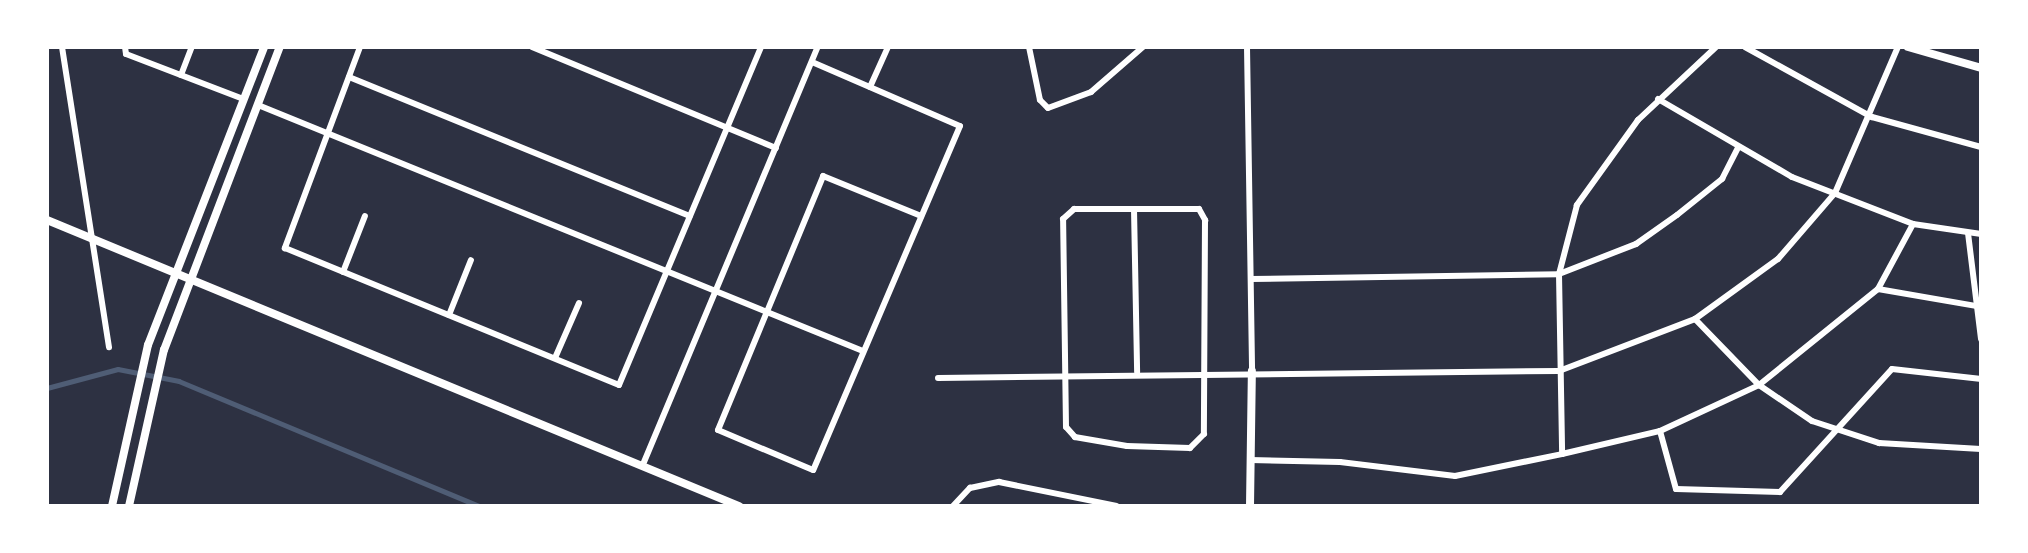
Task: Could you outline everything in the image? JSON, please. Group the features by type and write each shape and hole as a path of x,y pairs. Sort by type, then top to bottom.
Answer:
{"street":[{"path":"62,47 109,347"},
{"path":"125,47 126,54 243,99"},
{"path":"181,75 192,47"},
{"path":"112,506 133,394 148,345 264,47"},
{"path":"129,506 150,399 164,350 280,47"},
{"path":"360,47 285,248 619,385 761,47"},
{"path":"532,47 776,148"},
{"path":"644,461 818,47"},
{"path":"870,87 888,47"},
{"path":"1029,47 1040,100 1048,108 1091,92 1143,47"},
{"path":"1247,47 1252,371 1250,506"},
{"path":"1562,454 1559,274 1577,205 1604,159 1658,99 1716,47"},
{"path":"1745,47 1872,117 1981,147"},
{"path":"938,378 1064,372 1559,371 1695,319 1778,259 1835,194 1872,117 1898,47"},
{"path":"1908,47 1981,68"},
{"path":"812,62 960,126 813,470 718,430 764,312 823,176 921,216"},
{"path":"349,77 690,216"},
{"path":"1658,99 1738,148 1835,194 1913,224 1981,234"},
{"path":"258,105 863,351"},
{"path":"1251,279 1559,274 1636,244 1722,179 1738,148"},
{"path":"1074,209 1134,209 1199,209 1205,220 1204,434 1190,448 1074,437 1066,427 1063,219 1074,209"},
{"path":"1134,209 1137,372"},
{"path":"343,272 365,216"},
{"path":"47,220 92,235 173,276 190,279 644,461 739,506"},
{"path":"1250,460 1340,462 1455,476 1660,431 1759,385 1878,289 1913,224"},
{"path":"1968,233 1981,339"},
{"path":"449,315 471,260"},
{"path":"1878,289 1976,306"},
{"path":"555,358 579,303"},
{"path":"1695,319 1759,385 1834,428 1879,443 1981,449"},
{"path":"1660,431 1676,489 1780,492 1834,428 1892,369 1981,379"},
{"path":"953,506 970,488 999,482 1117,506"}],"waterway":[{"path":"47,388 118,369 179,381 479,506"}]}
